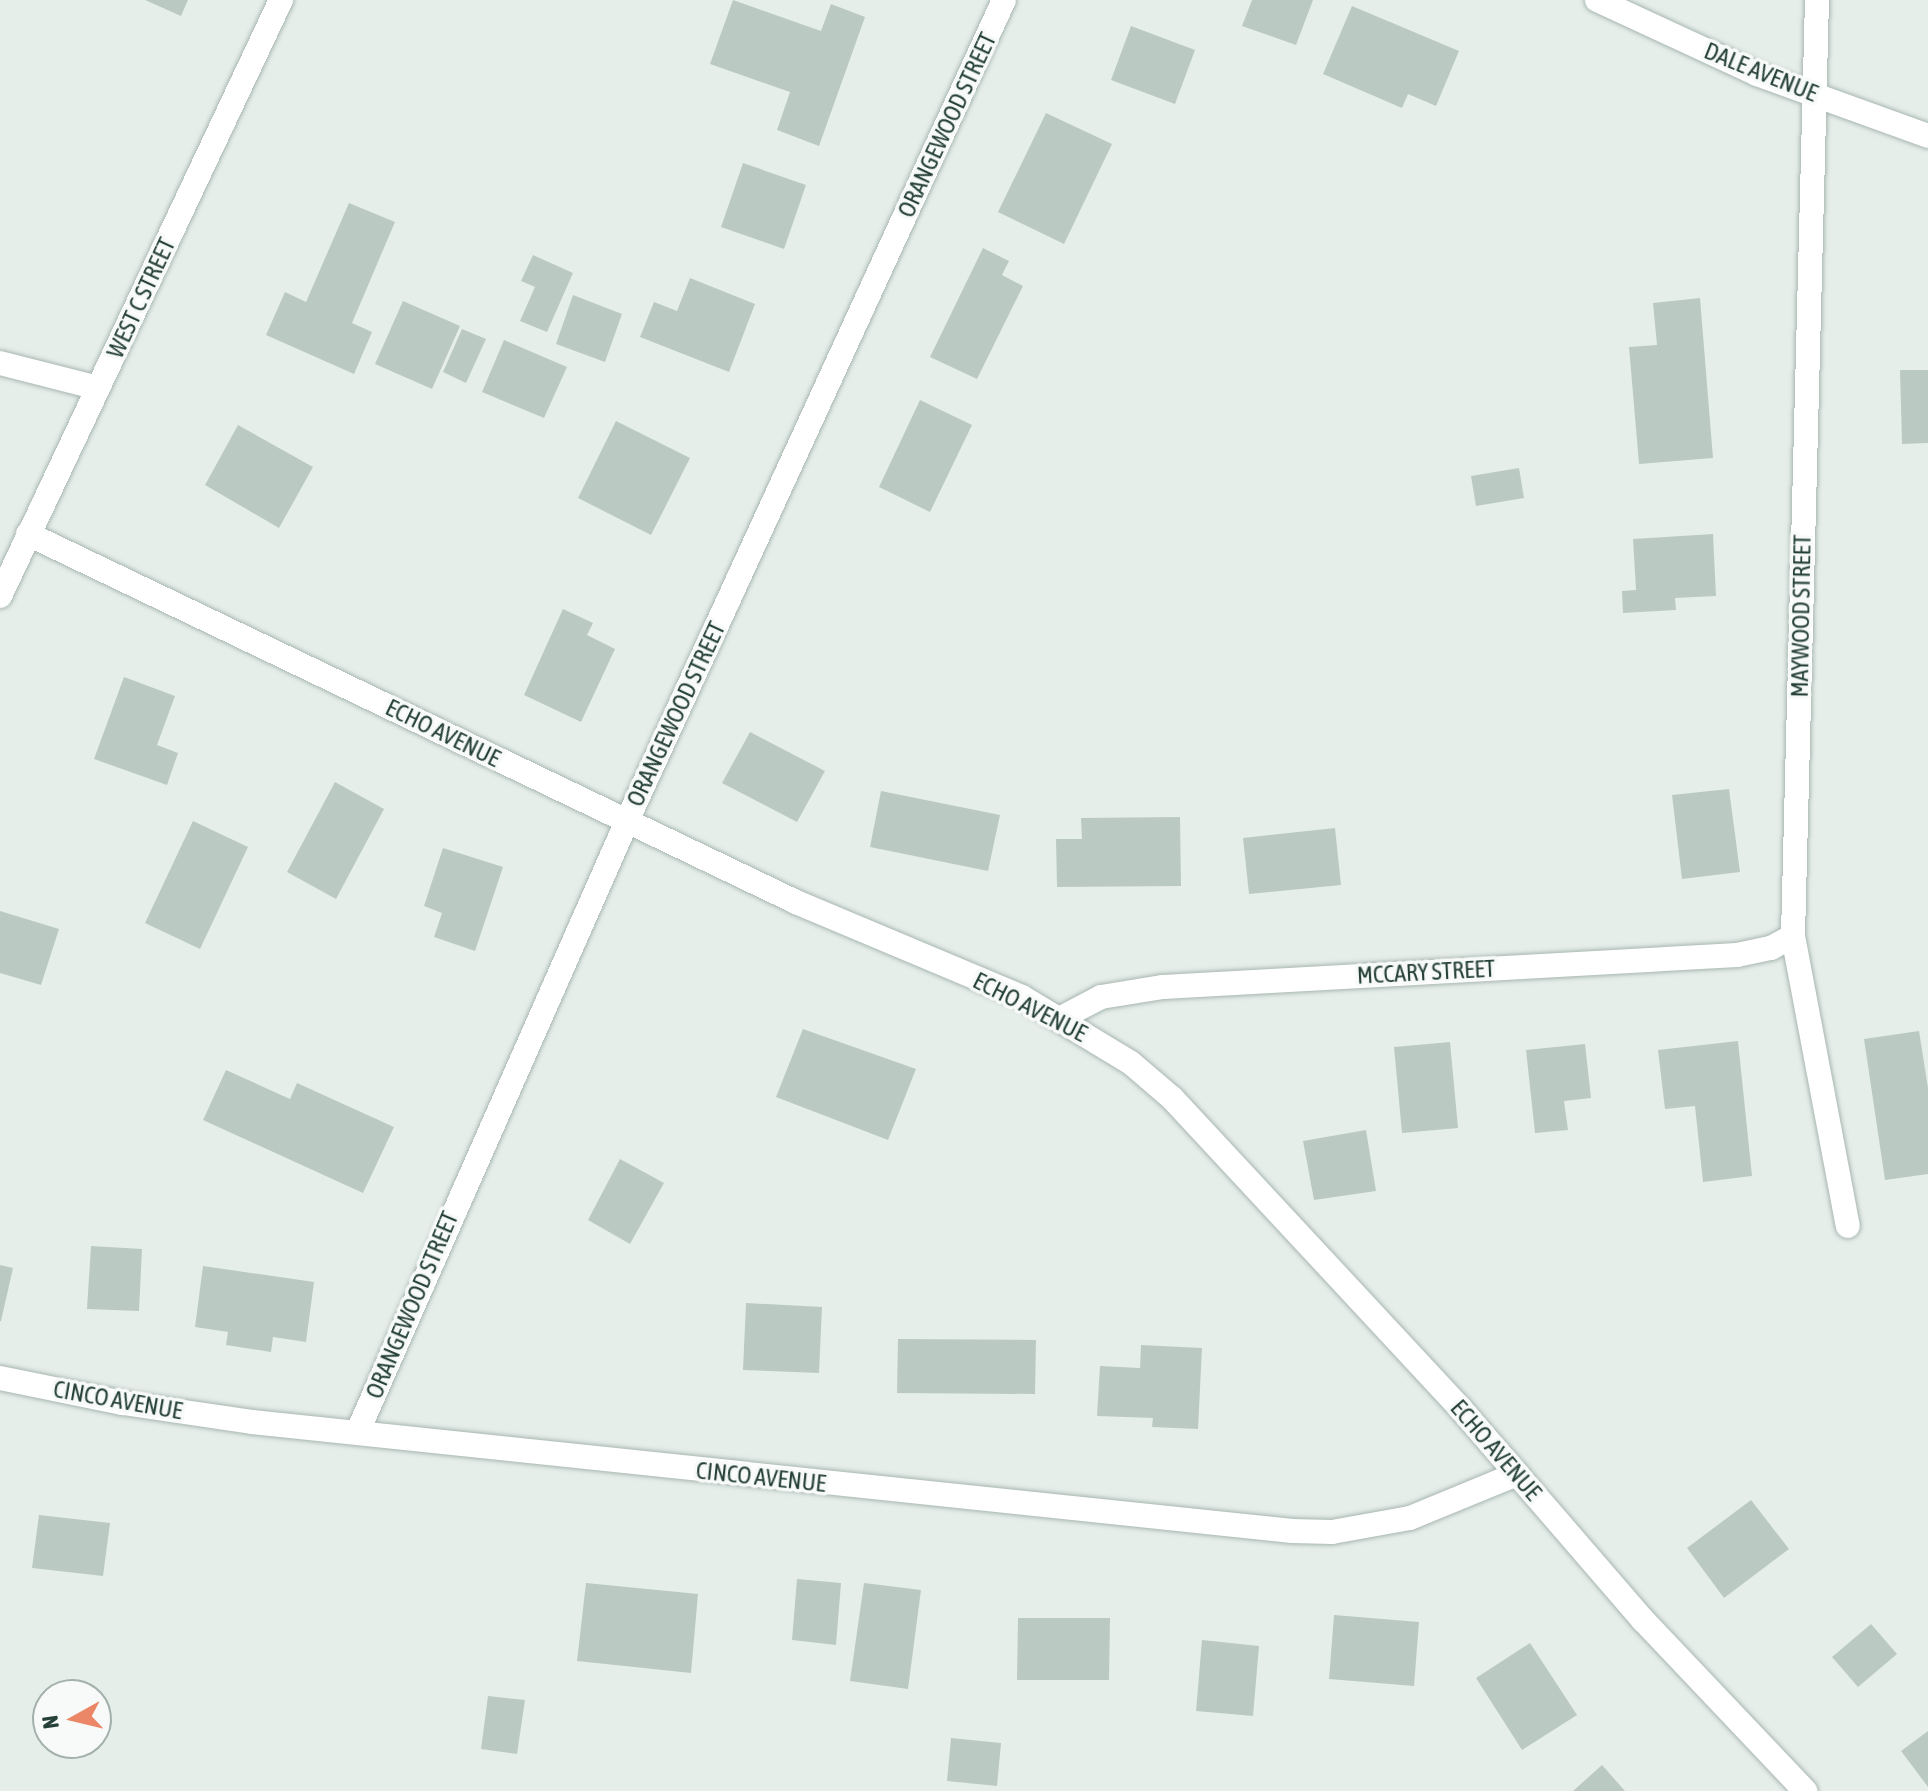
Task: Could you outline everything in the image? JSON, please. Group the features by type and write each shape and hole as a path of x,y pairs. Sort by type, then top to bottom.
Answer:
{"street":[{"name":"WEST C STREET","path":"0,596 281,0"},
{"name":"ORANGEWOOD STREET","path":"358,1431 627,821 1004,0"},
{"name":"DALE AVENUE","path":"1597,0 1813,94 1928,136"},
{"name":"MAYWOOD STREET","path":"1817,0 1793,936 1848,1226"},
{"path":"0,363 98,388"},
{"name":"ECHO AVENUE","path":"28,534 627,821 1061,1018 1131,1063 1172,1098 1517,1474 1643,1620 1805,1791"},
{"name":"MCCARY STREET","path":"1061,1018 1101,997 1163,987 1737,955 1793,936"},
{"name":"CINCO AVENUE","path":"0,1378 123,1403 358,1431 1292,1531 1332,1532 1410,1518 1517,1474"}],"building":[{"path":"145,0 188,0 181,16"},
{"path":"733,0 821,31 831,4 865,17 819,146 777,130 790,92 710,64"},
{"path":"1252,0 1313,0 1296,45 1242,26"},
{"path":"1352,6 1459,51 1436,106 1408,94 1402,108 1323,74"},
{"path":"1131,26 1195,50 1175,104 1111,80"},
{"path":"1046,113 1112,144 1064,244 998,212"},
{"path":"743,163 806,185 784,249 721,227"},
{"path":"349,203 395,222 352,323 372,332 354,374 266,335 285,292 306,302"},
{"path":"983,248 1009,261 1002,275 1023,286 977,379 930,357"},
{"path":"533,255 573,273 547,332 520,321 535,287 521,281"},
{"path":"690,278 755,304 729,372 640,337 654,302 677,311"},
{"path":"573,295 622,314 605,362 556,344"},
{"path":"1700,298 1713,458 1639,464 1629,347 1657,345 1653,303"},
{"path":"403,301 460,326 432,389 375,364"},
{"path":"462,329 486,339 466,383 443,372"},
{"path":"504,340 567,367 544,418 482,392"},
{"path":"1900,370 1928,370 1928,443 1902,444"},
{"path":"920,400 972,425 930,512 879,487"},
{"path":"616,421 690,458 651,535 578,498"},
{"path":"238,425 313,467 279,528 205,485"},
{"path":"1519,468 1524,498 1476,506 1471,476"},
{"path":"1713,534 1716,596 1675,598 1676,610 1623,613 1622,591 1636,590 1633,539"},
{"path":"563,609 593,623 587,635 615,649 581,722 524,695"},
{"path":"124,677 175,696 157,745 178,753 167,785 94,759"},
{"path":"750,732 825,771 797,822 722,783"},
{"path":"335,782 384,809 336,899 287,872"},
{"path":"1729,789 1740,872 1682,879 1672,795"},
{"path":"881,791 1000,815 988,871 870,847"},
{"path":"1180,817 1181,886 1057,887 1056,839 1082,839 1081,818"},
{"path":"193,821 248,847 200,949 145,923"},
{"path":"1335,828 1341,885 1249,894 1243,838"},
{"path":"443,848 503,867 475,951 434,937 442,913 424,906"},
{"path":"0,911 59,929 41,985 0,973"},
{"path":"803,1029 916,1069 888,1140 776,1097"},
{"path":"1919,1031 1928,1088 1928,1174 1885,1180 1864,1039"},
{"path":"1738,1041 1752,1176 1703,1182 1695,1106 1665,1109 1658,1050"},
{"path":"1450,1042 1458,1128 1402,1133 1394,1047"},
{"path":"1585,1044 1591,1098 1564,1101 1568,1130 1535,1133 1526,1050"},
{"path":"226,1070 290,1099 297,1083 394,1127 363,1193 203,1120"},
{"path":"1366,1130 1376,1191 1314,1200 1303,1141"},
{"path":"620,1159 664,1183 630,1244 588,1220"},
{"path":"91,1246 142,1249 139,1311 87,1309"},
{"path":"0,1265 13,1268 1,1321 0,1321"},
{"path":"203,1266 314,1282 306,1342 273,1337 271,1352 226,1345 228,1332 195,1327"},
{"path":"746,1303 822,1307 819,1373 743,1370"},
{"path":"898,1339 1036,1340 1035,1394 897,1393"},
{"path":"1141,1345 1202,1348 1198,1429 1152,1427 1153,1418 1097,1416 1100,1366 1140,1368"},
{"path":"1751,1500 1789,1549 1724,1598 1687,1548"},
{"path":"39,1515 110,1523 103,1576 32,1568"},
{"path":"797,1579 841,1583 836,1645 792,1640"},
{"path":"586,1583 698,1594 691,1673 577,1661"},
{"path":"864,1583 921,1590 908,1689 850,1681"},
{"path":"1334,1615 1419,1622 1414,1686 1329,1679"},
{"path":"1018,1618 1110,1618 1109,1680 1017,1680"},
{"path":"1871,1624 1897,1654 1858,1687 1832,1657"},
{"path":"1202,1640 1259,1646 1253,1716 1196,1711"},
{"path":"1530,1643 1577,1715 1522,1750 1476,1678"},
{"path":"488,1696 525,1700 517,1754 481,1749"},
{"path":"1928,1731 1928,1787 1901,1751"},
{"path":"951,1738 1001,1743 997,1786 947,1781"},
{"path":"1602,1765 1625,1791 1573,1791"}]}
